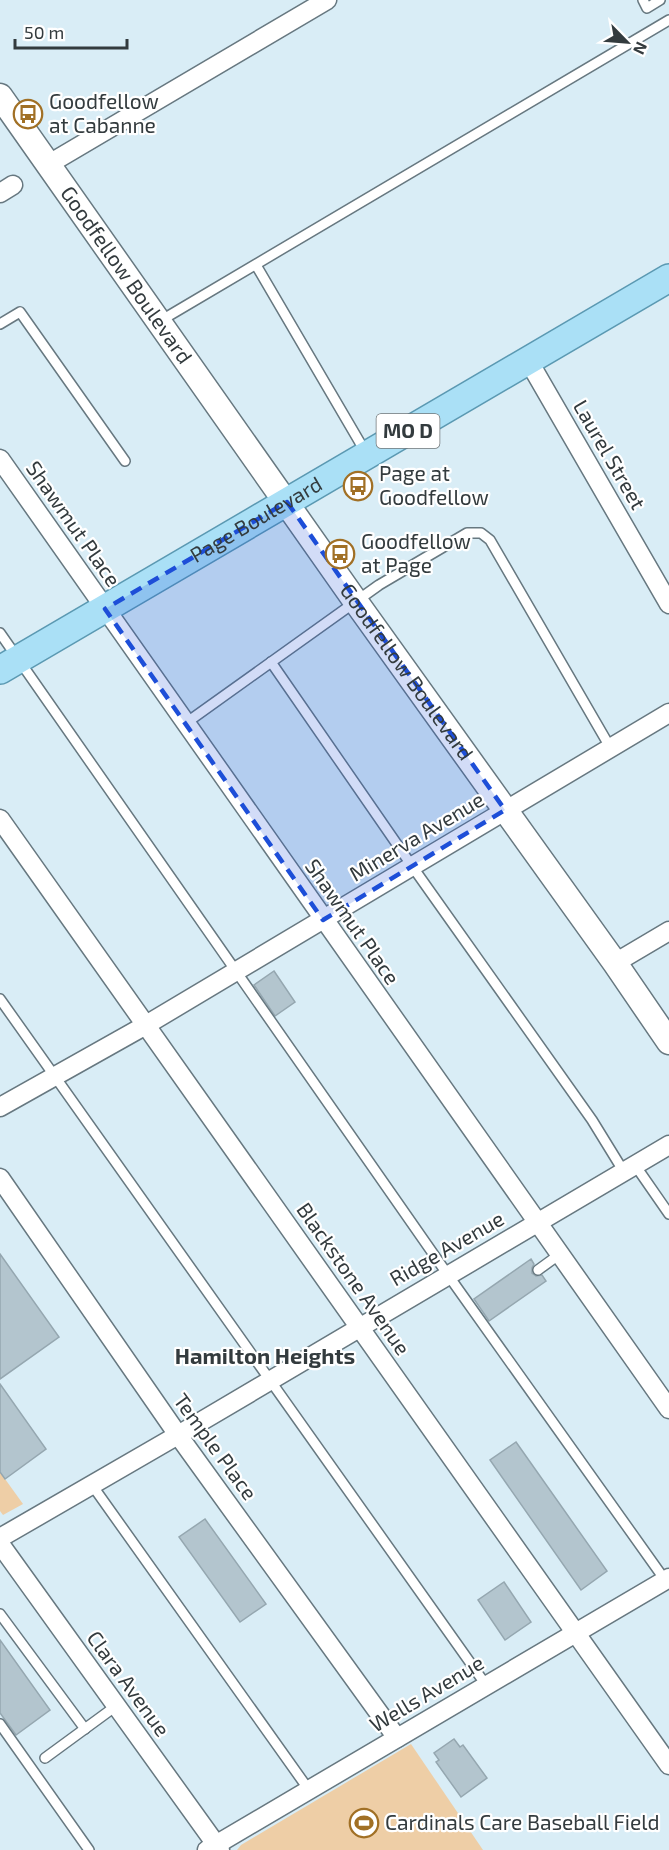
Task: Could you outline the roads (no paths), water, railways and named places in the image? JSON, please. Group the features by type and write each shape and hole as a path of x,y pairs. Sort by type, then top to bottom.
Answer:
{"main road":[{"name":"Goodfellow Boulevard","path":"0,96 669,1042"},
{"name":"Page Boulevard","path":"9,665 669,278"}],"street":[{"path":"49,164 327,0"},
{"name":"Laurel Street","path":"528,360 669,604"},
{"name":"Shawmut Place","path":"0,459 669,1409"},
{"name":"Minerva Avenue","path":"0,1107 146,1025 669,713"},
{"name":"Blackstone Avenue","path":"0,819 669,1765"},
{"path":"615,963 669,931"},
{"name":"Ridge Avenue","path":"0,1538 669,1145"},
{"name":"Temple Place","path":"0,1178 178,1435 397,1738"},
{"name":"Clara Avenue","path":"0,1544 214,1848"},
{"name":"Wells Avenue","path":"214,1848 667,1579"}],"lane":[{"path":"643,0 648,8 660,0"},
{"path":"159,321 669,20"},
{"path":"255,265 367,455"},
{"path":"0,324 20,312 125,461"},
{"path":"186,723 379,585 467,533 481,533 490,540 610,747"},
{"path":"0,633 9,665 235,972 448,1275 667,1579"},
{"path":"271,662 592,1120 629,1169 669,1214"},
{"path":"0,999 486,1685"},
{"path":"538,1270 560,1254"},
{"path":"92,1485 309,1790"},
{"path":"0,1614 85,1729"},
{"path":"45,1758 116,1706"},
{"path":"0,1724 89,1850"}],"place":[{"name":"Goodfellow at Cabanne","path":"28,114"},
{"name":"Page at Goodfellow","path":"358,486"},
{"name":"Goodfellow at Page","path":"340,554"},
{"name":"Cardinals Care Baseball Field","path":"364,1823"}],"district":[{"name":"Hamilton Heights","path":"265,1356"}]}
